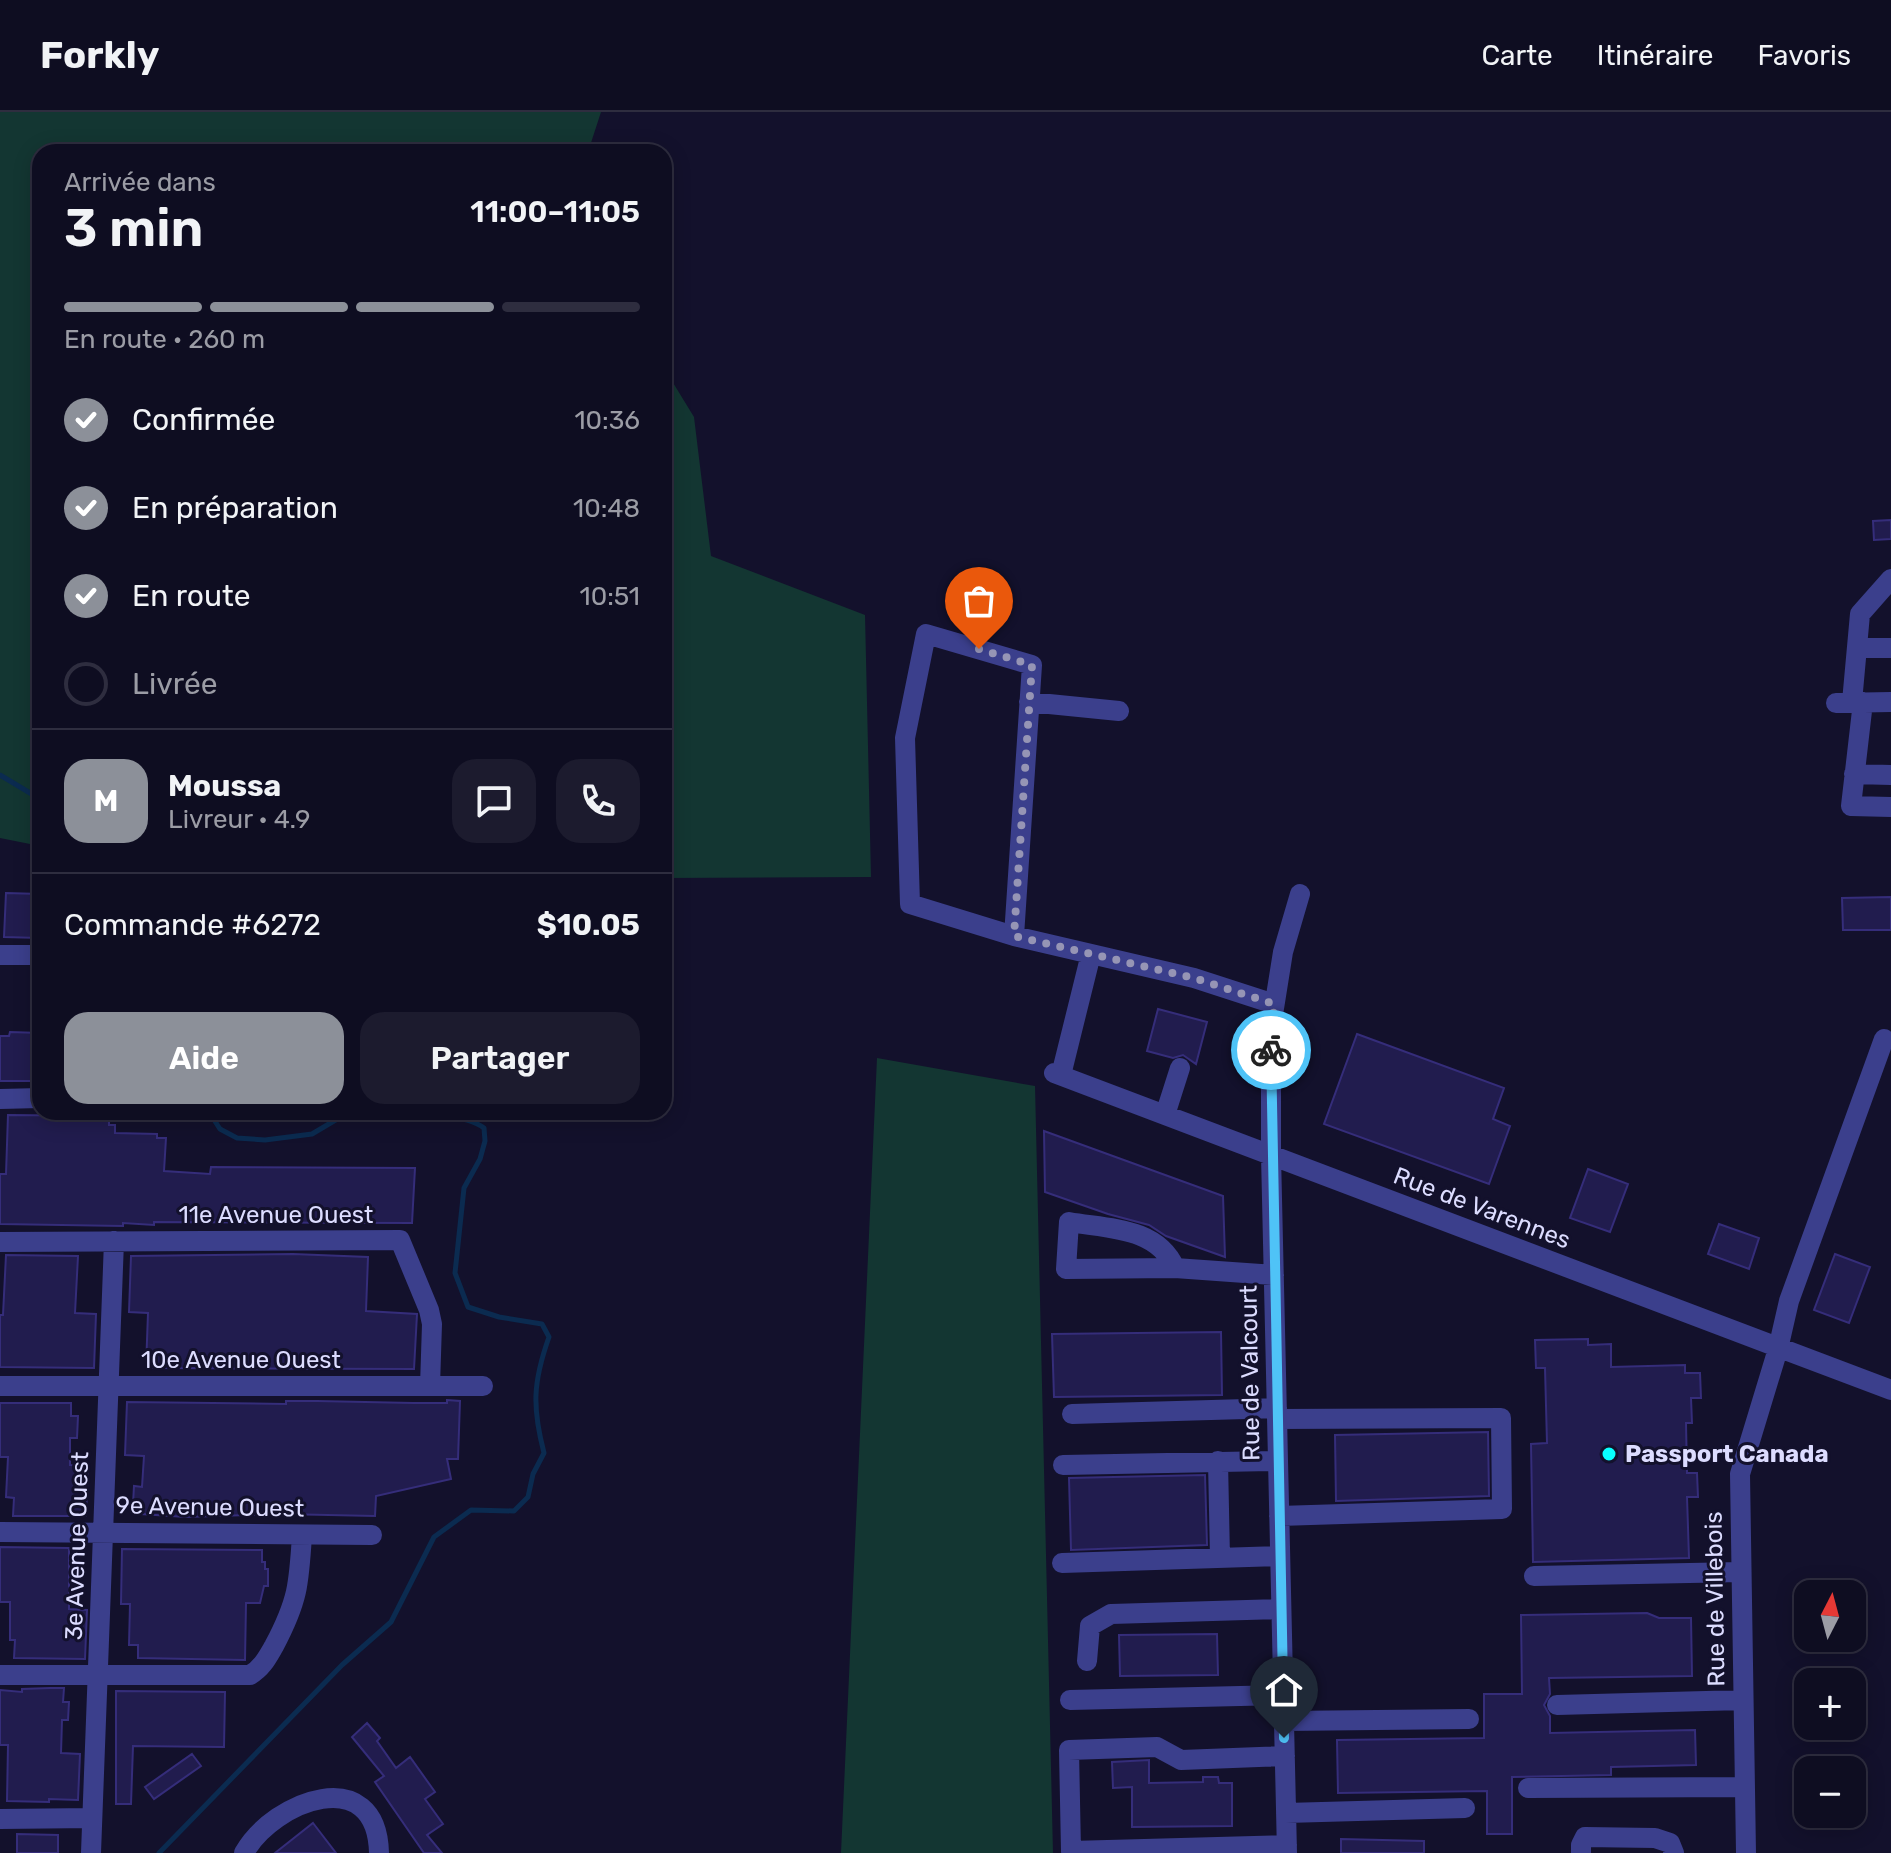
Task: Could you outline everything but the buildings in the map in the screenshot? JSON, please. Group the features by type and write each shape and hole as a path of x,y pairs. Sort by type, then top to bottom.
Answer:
{"street":[{"path":"1891,579 1860,614 1850,703 1854,774 1851,806 1891,807"},
{"path":"1014,936 1032,665 926,634 905,738 910,904 1014,936 1194,978 1274,1004"},
{"path":"1857,648 1891,648"},
{"path":"1029,702 1119,711"},
{"path":"1850,703 1891,702"},
{"path":"1854,774 1891,775"},
{"name":"Rue de Valcourt","path":"1287,1849 1271,1155 1271,1027 1287,938 1300,894"},
{"name":"Rue de Varennes","path":"1091,954 1057,1074 1891,1390"},
{"path":"0,955 32,955"},
{"name":"Rue de Villebois","path":"1746,1853 1740,1474 1791,1295 1884,1039"},
{"path":"1165,1115 1180,1068"},
{"path":"0,1099 32,1098"},
{"path":"1175,1268 1169,1254 1146,1236 1069,1222 1066,1269 1175,1268 1274,1275"},
{"name":"11e Avenue Ouest","path":"0,1242 400,1240 432,1324 430,1386"},
{"name":"3e Avenue Ouest","path":"91,1853 114,1241"},
{"name":"10e Avenue Ouest","path":"0,1386 483,1386"},
{"path":"1072,1414 1501,1418 1502,1509 1279,1516"},
{"path":"1218,1461 1220,1558"},
{"path":"1063,1465 1278,1461"},
{"name":"9e Avenue Ouest","path":"0,1532 372,1535"},
{"path":"0,1675 243,1677 258,1670 292,1613 299,1586 302,1535"},
{"path":"1062,1563 1280,1556"},
{"path":"1534,1576 1741,1572"},
{"path":"1087,1661 1090,1626 1111,1614 1281,1609"},
{"path":"1070,1700 1283,1695"},
{"path":"1557,1705 1743,1700"},
{"path":"1284,1721 1469,1719"},
{"path":"1285,1756 1181,1760 1157,1747 1069,1750 1071,1851 1287,1849"},
{"path":"1528,1788 1745,1787"},
{"path":"244,1853 270,1823 301,1803 336,1798 358,1804 374,1820 379,1833 379,1853"},
{"path":"1286,1813 1465,1808"},
{"path":"0,1819 92,1818"},
{"path":"1581,1853 1585,1837 1655,1838 1670,1843 1674,1853"}],"green space":[{"path":"0,112 601,112 591,144 32,144 32,844 0,838"},
{"path":"672,381 694,417 711,556 865,615 871,877 672,878"},
{"path":"877,1058 1035,1086 1053,1853 841,1853"}],"waterway":[{"path":"0,775 32,794"},
{"path":"214,1120 220,1129 237,1138 265,1140 312,1134 336,1120"},
{"path":"159,1853 342,1665 391,1622 434,1537 471,1510 514,1511 528,1497 533,1474 544,1453 537,1422 536,1395 549,1337 542,1324 499,1317 468,1307 455,1273 464,1188 480,1159 485,1141 484,1128 466,1120"}],"way so far":[{"path":"979,649 1032,665 1014,936 1194,978 1274,1004 1271,1050"}],"place":[{"name":"Passport Canada","path":"1609,1454"}],"route":[{"path":"1271,1050 1284,1738"}]}
